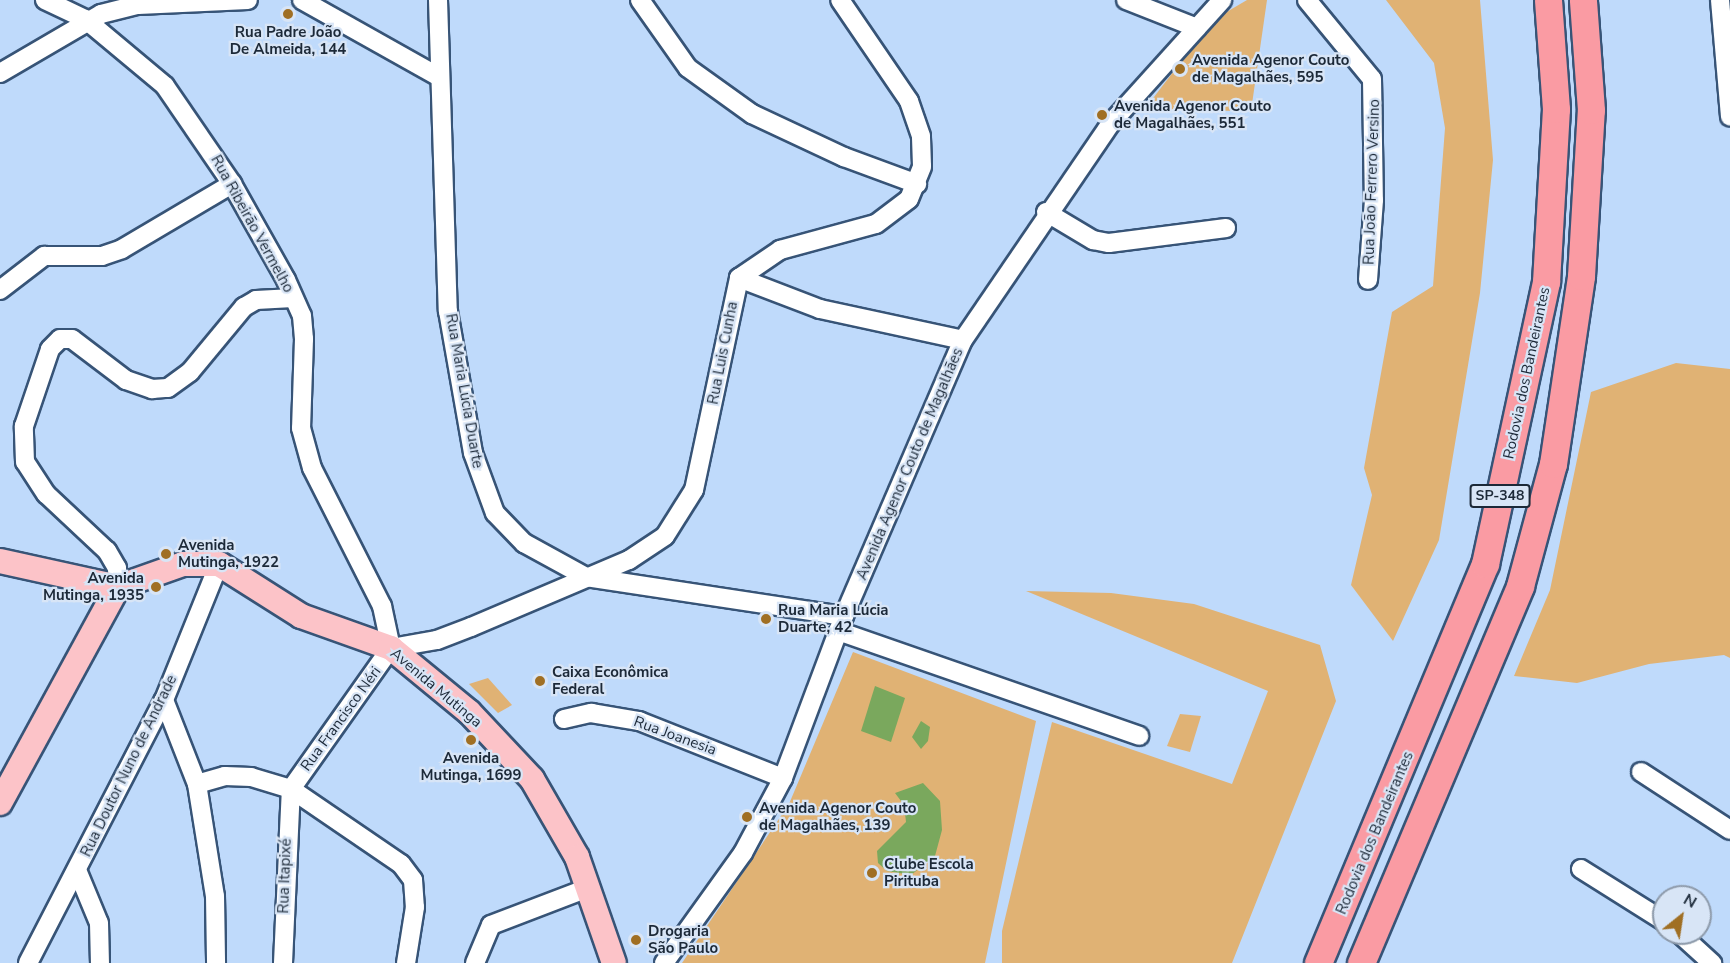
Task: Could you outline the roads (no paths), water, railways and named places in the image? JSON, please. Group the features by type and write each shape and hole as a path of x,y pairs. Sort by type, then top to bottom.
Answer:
{"highway":[{"name":"Rodovia dos Bandeirantes","path":"1318,963 1485,564 1546,282 1556,109 1548,0"},
{"name":"SP-348","path":"1361,963 1520,586 1553,464 1581,276 1591,110 1583,0"}],"main road":[{"path":"0,561 118,587 183,564 219,564"},
{"name":"Avenida Mutinga","path":"219,564 328,629 391,648 469,712 531,779 577,857 614,963"},
{"path":"0,803 118,587"}],"street":[{"name":"Rua Ribeirão Vermelho","path":"45,0 80,10 165,86 232,184 293,298 304,339 301,428 312,468 382,606 391,648"},
{"path":"0,73 80,10 138,4 248,0"},
{"path":"302,0 439,77"},
{"name":"Rua Maria Lúcia Duarte","path":"438,0 448,312 480,480 495,513 524,543 586,577 841,624 1139,736"},
{"path":"640,0 688,68 752,114 844,157 917,184"},
{"path":"739,278 780,250 876,224 898,210 917,184 921,136 909,101 840,0"},
{"path":"1126,0 1197,28"},
{"name":"Rua João Ferrero Versino","path":"1307,0 1372,79 1374,200 1368,280"},
{"path":"1720,0 1726,19 1730,117"},
{"name":"Avenida Agenor Couto de Magalhães","path":"664,963 743,853 783,778 841,624 963,340 1046,213 1123,108 1223,1"},
{"path":"0,290 44,256 102,256 122,249 232,184"},
{"path":"1046,213 1093,240 1116,244 1226,228"},
{"path":"739,278 820,309 963,340"},
{"name":"Rua Luis Cunha","path":"391,648 436,640 629,560 665,536 684,511 710,427 721,346 739,278"},
{"path":"118,587 117,568 107,551 46,494 25,462 24,426 50,349 60,339 72,339 126,381 152,389 168,388 190,372 244,307 256,300 293,298"},
{"name":"Rua Doutor Nuno de Andrade","path":"28,963 164,700 219,564"},
{"name":"Rua Francisco Néri","path":"291,789 391,648"},
{"path":"164,700 197,784 215,896 216,963"},
{"name":"Rua Joanesia","path":"564,718 591,713 639,721 783,778"},
{"path":"1641,772 1730,830"},
{"path":"197,784 225,776 251,777 291,789 386,851 413,880 415,907 406,963"},
{"name":"Rua Itapixé","path":"283,963 291,789"},
{"path":"1581,869 1652,913"},
{"path":"77,870 99,923 100,963"},
{"path":"475,963 490,925 588,888"},
{"path":"1692,945 1712,963"}],"place":[{"name":"Rua Padre João De Almeida, 144","path":"288,14"},
{"name":"Avenida Agenor Couto de Magalhães, 595","path":"1180,69"},
{"name":"Avenida Agenor Couto de Magalhães, 551","path":"1102,115"},
{"name":"Avenida Mutinga, 1922","path":"166,554"},
{"name":"Avenida Mutinga, 1935","path":"156,587"},
{"name":"Rua Maria Lúcia Duarte, 42","path":"766,619"},
{"name":"Caixa Econômica Federal","path":"540,681"},
{"name":"Avenida Mutinga, 1699","path":"471,740"},
{"name":"Avenida Agenor Couto de Magalhães, 139","path":"747,817"},
{"name":"Clube Escola Pirituba","path":"872,873"},
{"name":"Drogaria São Paulo","path":"636,940"}]}
